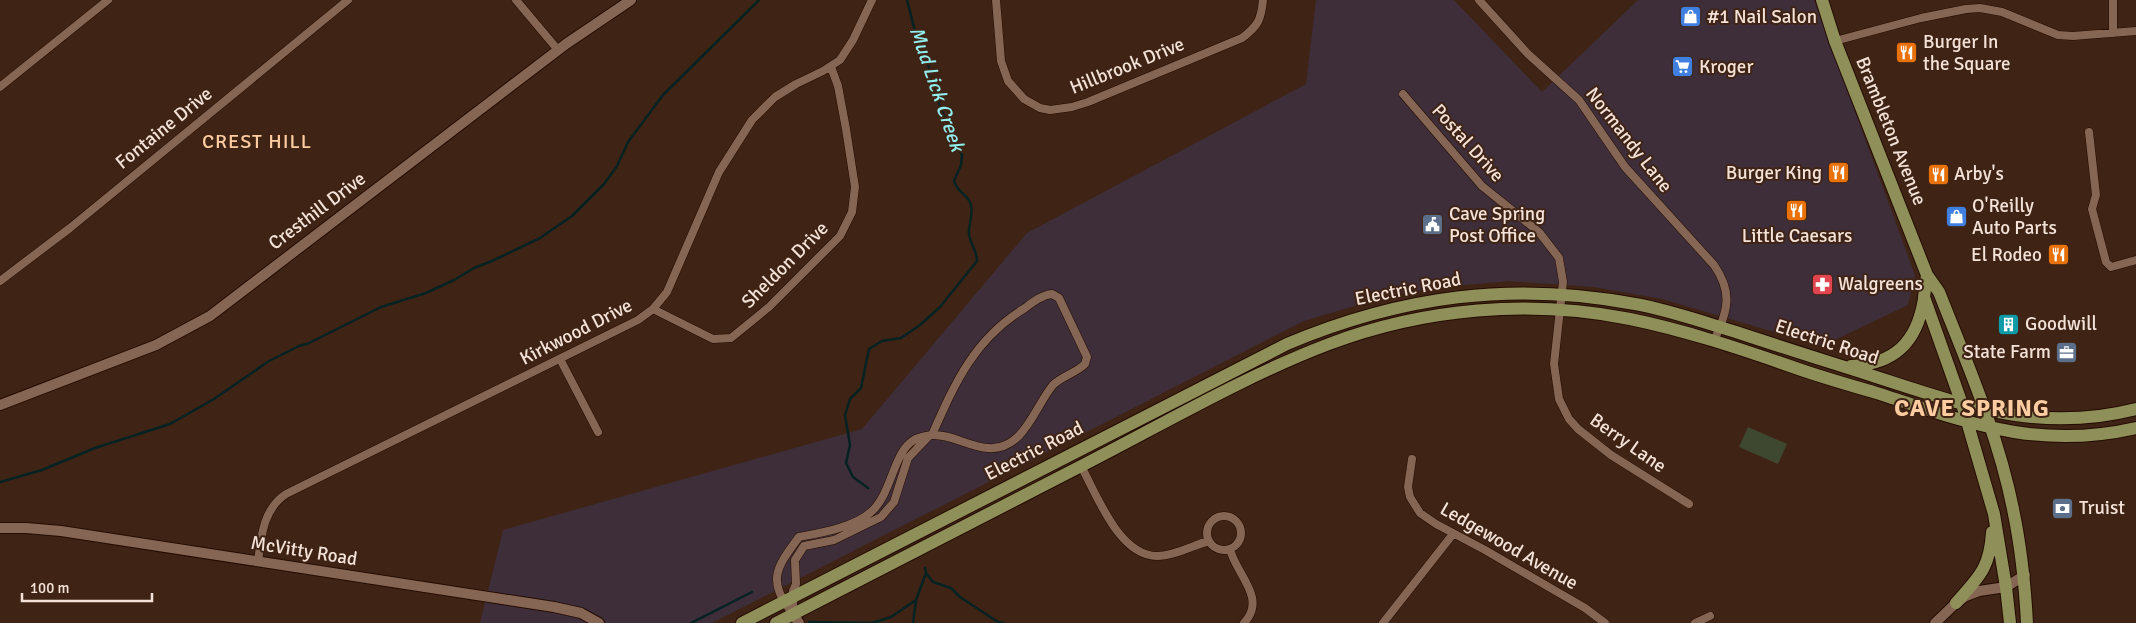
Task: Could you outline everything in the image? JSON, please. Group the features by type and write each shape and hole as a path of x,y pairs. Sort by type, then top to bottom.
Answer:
{"main road":[{"name":"Brambleton Avenue","path":"1822,0 1835,41 1927,275 1939,292 1991,428 2013,508 2024,575 2027,623"},
{"name":"Brambleton Avenue","path":"1927,275 1924,297 1962,404 1994,514 2010,623"},
{"name":"Electric Road","path":"742,623 1220,377 1318,331 1374,312 1442,299 1506,293 1562,294 1636,304 1668,311 1985,410 2032,418 2069,419 2095,417 2136,409"},
{"path":"1843,366 1870,365 1887,359 1903,347 1914,333 1921,318 1924,297"},
{"name":"Electric Road","path":"776,623 796,619 1081,466 1295,358 1357,334 1447,314 1520,308 1561,310 1628,318 1714,341 1967,423 2027,434 2077,436 2136,428"},
{"path":"1956,603 1987,565 1991,547 1994,514"}],"street":[{"path":"0,86 108,0"},
{"name":"Fontaine Drive","path":"0,281 70,228 348,0"},
{"path":"516,0 558,50"},
{"name":"Cresthill Drive","path":"0,405 156,345 210,316 558,50 631,0"},
{"name":"Kirkwood Drive","path":"258,562 268,513 273,505 286,494 638,320 653,309 661,301 674,276 719,172 752,120 775,97 796,84 831,67 840,60 853,40 872,0"},
{"name":"Hillbrook Drive","path":"996,0 1001,61 1008,81 1024,99 1032,104 1057,110 1088,102 1242,38 1257,24 1262,16 1263,0"},
{"name":"Normandy Lane","path":"1479,0 1528,54 1578,100 1625,167 1714,265 1724,282 1727,293 1725,315 1714,341"},
{"path":"2113,0 2113,33"},
{"path":"1835,41 1966,8 1980,8 2002,12 2058,35 2074,36 2136,31"},
{"name":"Sheldon Drive","path":"653,309 713,338 731,338 769,307 840,236 852,212 856,188 838,86 831,67"},
{"name":"Postal Drive","path":"1402,94 1482,186 1539,232 1548,242 1559,258 1562,270 1561,310"},
{"path":"2089,132 2096,195 2092,209 2106,262 2110,267 2136,260"},
{"path":"788,598 796,584 796,560 804,546 834,540 881,517 894,502 908,458 925,438 932,435 974,353 988,336 1004,320 1038,300 1052,294 1059,298 1087,360 1082,367 1062,378 1053,386 1026,429 1011,441 989,449 970,445 942,435 932,435 914,440 906,447 896,466 882,501 871,512 862,519 822,532 798,537 788,551 776,578 776,587 788,598 796,619"},
{"name":"Berry Lane","path":"1561,310 1554,364 1559,399 1569,419 1578,429 1610,455 1689,504"},
{"path":"560,359 598,432"},
{"name":"Ledgewood Avenue","path":"1412,459 1408,487 1414,505 1420,513 1453,534 1485,550 1585,608 1605,623"},
{"path":"1081,466 1117,532 1124,541 1138,552 1149,555 1164,555 1209,541"},
{"path":"1218,517 1229,517 1238,523 1241,535 1239,541 1230,549 1219,549 1209,541 1208,529 1210,523 1218,517"},
{"name":"McVitty Road","path":"0,528 61,531 554,608 581,613 599,623"},
{"path":"1383,623 1453,534"},
{"path":"1230,549 1251,591 1253,599 1251,613 1244,623"},
{"path":"1935,623 1956,603 1979,591 2006,587 2024,575"},
{"path":"1695,623 1710,616"}],"shaded area":[{"path":"1316,0 1454,0 1542,92 1638,0 1814,0 1915,275 1908,305 1822,346 1662,299 1594,287 1510,281 1442,287 1388,296 1304,321 712,623 480,623 503,530 862,429 1027,233 1306,84"}],"green space":[{"path":"1748,427 1787,444 1778,464 1739,447"}],"waterway":[{"path":"0,482 42,470 95,448 170,424 214,399 269,361 381,307 426,293 474,268 540,238 572,216 604,184 617,166 628,142 663,95 759,0"},
{"name":"Mud Lick Creek","path":"868,488 853,477 846,463 850,445 845,415 850,399 861,388 869,349 882,341 901,338 920,325 940,307 977,261 969,234 972,212 970,203 954,181 961,165 962,155 940,107 938,96 929,76 929,67 916,35 907,0"},
{"name":"Mud Lick Creek","path":"925,568 926,573 933,582 951,588 960,597 998,622 1003,623"},
{"path":"913,623 916,600 926,573"},
{"path":"691,623 752,592"},
{"path":"809,622 872,623 891,617 916,600"}],"place":[{"name":"#1 Nail Salon","path":"1691,17"},
{"name":"Burger In the Square","path":"1907,53"},
{"name":"Kroger","path":"1683,67"},
{"name":"Burger King","path":"1838,173"},
{"name":"Arby's","path":"1938,174"},
{"name":"Little Caesars","path":"1797,210"},
{"name":"O'Reilly Auto Parts","path":"1956,217"},
{"name":"Cave Spring Post Office","path":"1433,225"},
{"name":"El Rodeo","path":"2058,255"},
{"name":"Walgreens","path":"1822,284"},
{"name":"Goodwill","path":"2009,324"},
{"name":"State Farm","path":"2067,352"},
{"name":"Truist","path":"2063,508"}],"district":[{"name":"CREST HILL","path":"257,141"},
{"name":"CAVE SPRING","path":"1972,408"}]}
